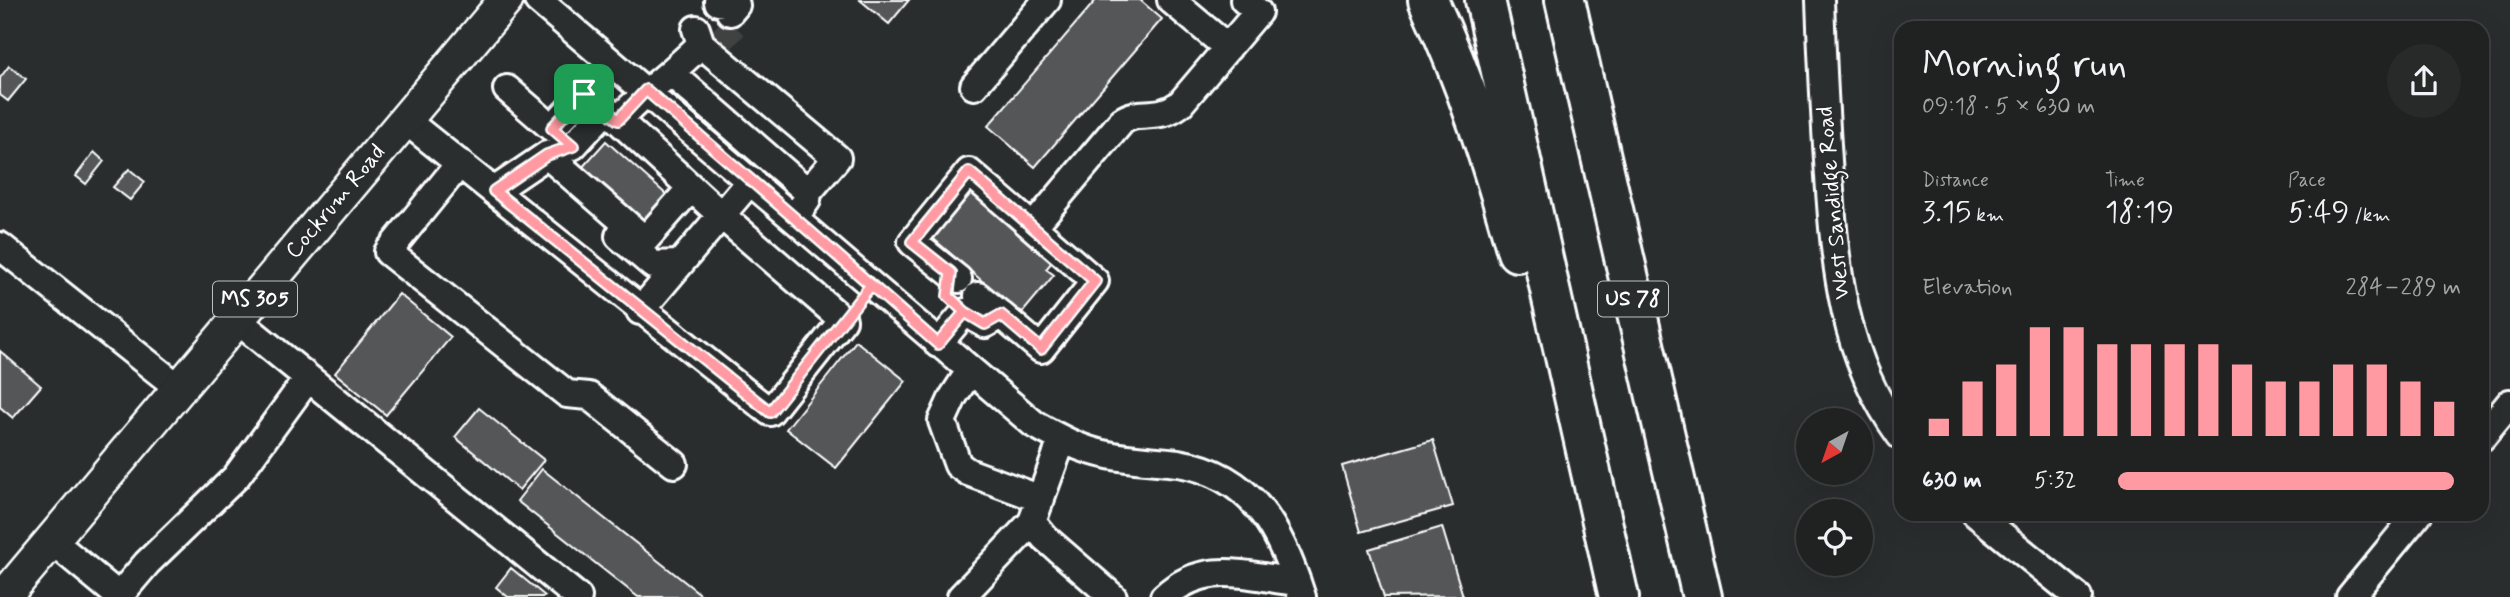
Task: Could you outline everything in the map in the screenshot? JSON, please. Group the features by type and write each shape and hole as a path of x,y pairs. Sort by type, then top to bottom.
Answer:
{"highway":[{"path":"1428,0 1466,89 1498,183 1570,445 1617,585"},
{"path":"1485,0 1617,585"},
{"name":"US 78","path":"1565,0 1702,597"},
{"path":"1582,0 1591,118"}],"main road":[{"name":"Cockrum Road","path":"4,597 506,0"}],"street":[{"path":"538,0 751,180 1014,410 1062,440 1107,455 1190,466 1237,487 1267,515 1290,559 1299,589 1210,571 1175,587 1164,597"},
{"path":"974,86 1047,0"},
{"path":"1171,0 1228,48"},
{"path":"1033,227 1122,121 1133,116 1167,114 1180,104 1258,12 1244,0"},
{"name":"West Sandidge Road","path":"1820,0 1833,250 1844,312 1860,365 1894,427"},
{"path":"494,191 541,159 573,146 646,90 672,74 705,38 837,158 808,191 807,200 794,218"},
{"path":"672,74 808,191"},
{"path":"507,89 573,146"},
{"path":"552,128 584,94 612,115 721,215 843,320"},
{"path":"405,120 640,311 770,412 871,285"},
{"path":"541,159 645,240 691,188"},
{"path":"541,159 653,265 679,264"},
{"path":"460,163 388,252 567,394 589,396 674,464"},
{"path":"969,172 1033,227 1095,281 1041,349 1001,315 985,324 972,304 948,296 955,276 912,242 969,172"},
{"path":"640,311 751,180"},
{"path":"0,246 179,388"},
{"path":"938,344 972,304"},
{"path":"237,320 578,597"},
{"path":"970,371 953,397 942,421 958,465 1037,510 1045,538 1113,597"},
{"path":"51,540 120,597 147,563 236,477 307,378"},
{"path":"2489,428 2510,403"},
{"path":"961,597 1037,510 1062,440"},
{"path":"1985,521 2078,597"},
{"path":"2350,597 2412,521"}],"building":[{"path":"860,0 909,0 889,24"},
{"path":"1096,0 1140,0 1162,19 1035,167 988,126"},
{"path":"9,66 26,79 8,101 0,95 0,78"},
{"path":"606,141 668,196 642,225 580,170"},
{"path":"94,152 104,161 86,184 76,176"},
{"path":"129,169 145,182 130,200 113,187"},
{"path":"971,192 1052,262 1046,269 1054,275 1023,312 1012,307 928,234 958,193 965,199"},
{"path":"399,294 451,337 386,415 335,373"},
{"path":"856,341 906,381 836,468 786,429"},
{"path":"0,351 41,386 13,418 0,407"},
{"path":"479,408 544,460 519,490 455,437"},
{"path":"1433,440 1453,506 1361,532 1342,466"},
{"path":"542,469 704,597 638,597 517,501"},
{"path":"1442,527 1463,596 1384,597 1369,549"},
{"path":"511,568 545,596 508,597 496,587"}],"tunnel":[{"path":"717,45 740,20"}],"route":[{"path":"584,94 552,128 573,146 547,155 494,191 770,412 871,285 938,344 965,312 985,324 993,322 1001,315 1041,349 1095,281 969,172 912,242 951,273 948,296 965,312 938,344 871,285 794,218 646,90 618,120 584,94"}]}
